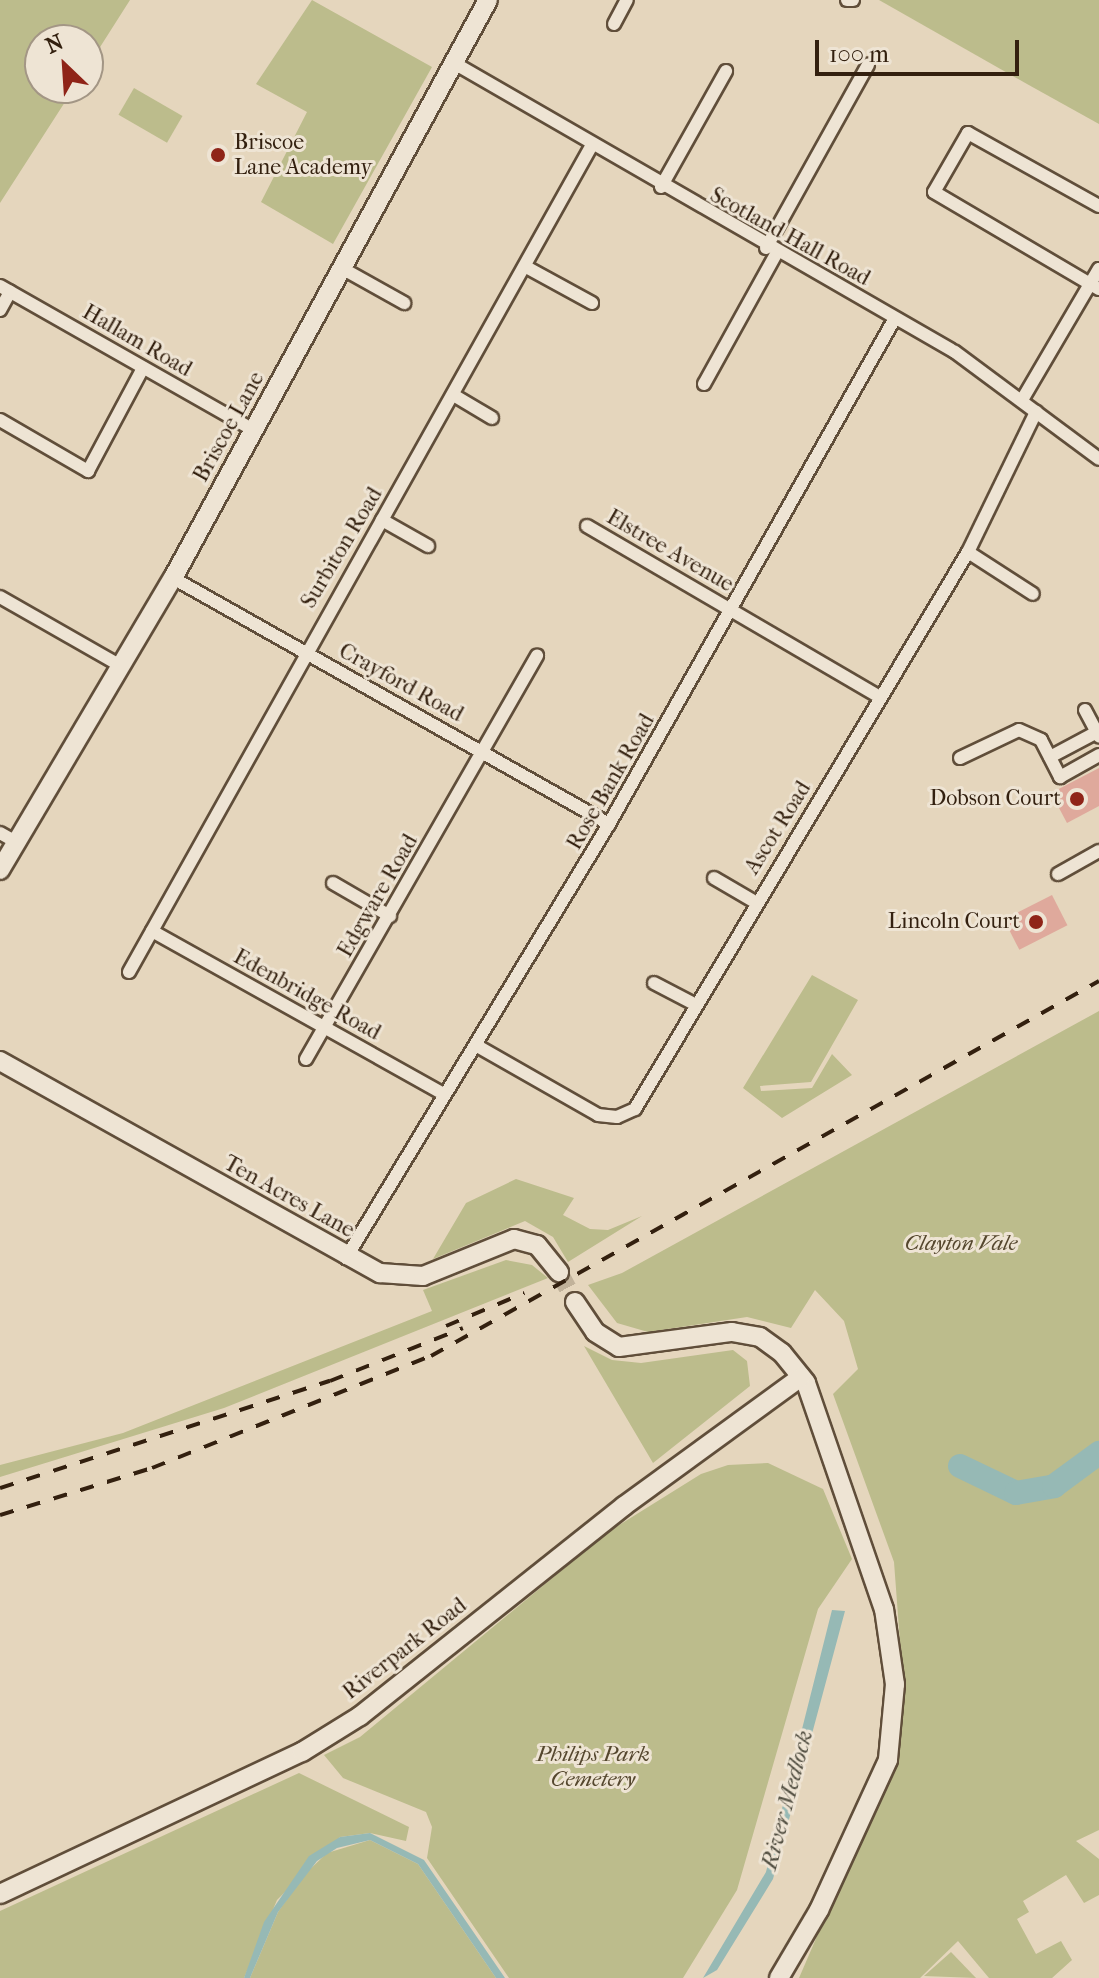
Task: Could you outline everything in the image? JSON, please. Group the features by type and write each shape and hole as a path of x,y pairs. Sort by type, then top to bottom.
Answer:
{"street":[{"name":"Briscoe Lane","path":"0,870 8,838 121,666 173,578 345,270 488,0"},
{"path":"614,24 627,0"},
{"path":"847,0 853,0"},
{"name":"Scotland Hall Road","path":"454,63 771,251 895,318 1022,400 1099,459"},
{"path":"704,384 868,65"},
{"path":"661,187 726,71"},
{"path":"1095,286 934,192 968,133 1099,206"},
{"name":"Surbiton Road","path":"129,972 304,652 528,268 592,145"},
{"path":"528,268 592,303"},
{"path":"1022,400 1095,286 1099,269"},
{"path":"345,270 404,303"},
{"path":"0,310 5,289"},
{"name":"Hallam Road","path":"5,289 254,430"},
{"name":"Rose Bank Road","path":"346,1258 444,1094 479,1047 734,610 895,318"},
{"path":"0,420 88,471 143,368"},
{"path":"455,396 492,418"},
{"name":"Ascot Road","path":"479,1047 598,1115 617,1117 635,1109 878,696 968,552 1036,412"},
{"path":"382,520 428,546"},
{"name":"Elstree Avenue","path":"587,526 878,696"},
{"path":"968,552 1033,594"},
{"name":"Crayford Road","path":"173,578 609,824"},
{"path":"0,597 121,666"},
{"name":"Edgware Road","path":"306,1059 537,655"},
{"path":"1050,757 1098,734 1085,710"},
{"path":"960,758 1019,730 1041,740 1060,777 1099,755"},
{"path":"1058,874 1099,851"},
{"path":"714,878 755,902"},
{"path":"333,883 390,916"},
{"name":"Edenbridge Road","path":"152,931 444,1094"},
{"path":"654,983 696,1005"},
{"name":"Ten Acres Lane","path":"0,1061 346,1258 410,1278 523,1240 548,1254 559,1272"},
{"path":"575,1302 595,1332 619,1347 748,1333 771,1344 801,1377 884,1609 895,1717 888,1760 853,1839 779,1978"},
{"name":"Riverpark Road","path":"0,1894 302,1752 360,1716 624,1506 801,1377"}],"green space":[{"path":"0,0 130,0 104,41 104,24 24,24 24,104 64,104 0,203"},
{"path":"312,0 432,67 333,244 261,202 307,112 256,84"},
{"path":"879,0 1099,0 1099,124 1027,84"},
{"path":"134,88 182,116 167,143 118,115"},
{"path":"812,975 858,1000 811,1082 760,1086 761,1091 812,1088 832,1054 852,1075 782,1118 743,1088"},
{"name":"Clayton Vale","path":"1099,1011 1099,1830 1076,1841 1099,1859 1099,1895 1084,1903 1066,1875 1023,1901 1029,1912 1017,1919 1036,1954 1061,1941 1072,1960 1052,1978 989,1978 958,1941 920,1978 799,1978 899,1746 904,1696 894,1562 833,1394 858,1369 844,1321 815,1290 791,1328 747,1317 648,1332 617,1323 588,1285 622,1273"},
{"path":"516,1179 574,1198 563,1215 590,1229 608,1230 642,1216 568,1262 553,1237 525,1221 433,1259 466,1203"},
{"path":"506,1260 532,1265 548,1278 224,1408 0,1477 0,1465 123,1433 432,1311 423,1290"},
{"path":"584,1346 612,1360 641,1363 733,1350 747,1361 750,1386 653,1463"},
{"name":"Philips Park Cemetery","path":"768,1463 823,1489 852,1559 818,1609 737,1890 683,1978 509,1978 427,1858 432,1827 426,1812 343,1778 324,1755 360,1737 608,1532 701,1474 728,1465"},
{"path":"299,1773 409,1827 406,1841 370,1833 340,1837 277,1900 244,1978 0,1978 0,1911"},
{"path":"370,1840 418,1864 496,1978 250,1978 278,1912 304,1875 327,1853"},
{"path":"951,1952 976,1978 924,1976"}],"water":[{"path":"832,1610 845,1611 773,1879 717,1970 703,1978 766,1872"},
{"path":"370,1833 424,1860 505,1978 496,1978 418,1864 370,1840 337,1848 317,1861 278,1912 250,1978 244,1978 264,1922 309,1856 340,1837"}],"building":[{"name":"Dobson Court","path":"1099,768 1099,806 1067,823 1051,793"},
{"name":"Lincoln Court","path":"1052,895 1067,925 1019,950 1004,920"}],"waterway":[{"name":"River Medlock","path":"960,1466 1016,1493 1054,1486 1099,1453"}],"tunnel":[{"path":"559,1272 575,1302"}],"railway":[{"path":"0,1515 152,1468 431,1356 1099,981"},
{"path":"446,1326 524,1293"},
{"path":"0,1488 330,1381 463,1328"}],"place":[{"name":"Briscoe Lane Academy","path":"218,155"},
{"name":"Dobson Court","path":"1077,799"},
{"name":"Lincoln Court","path":"1036,922"}]}
